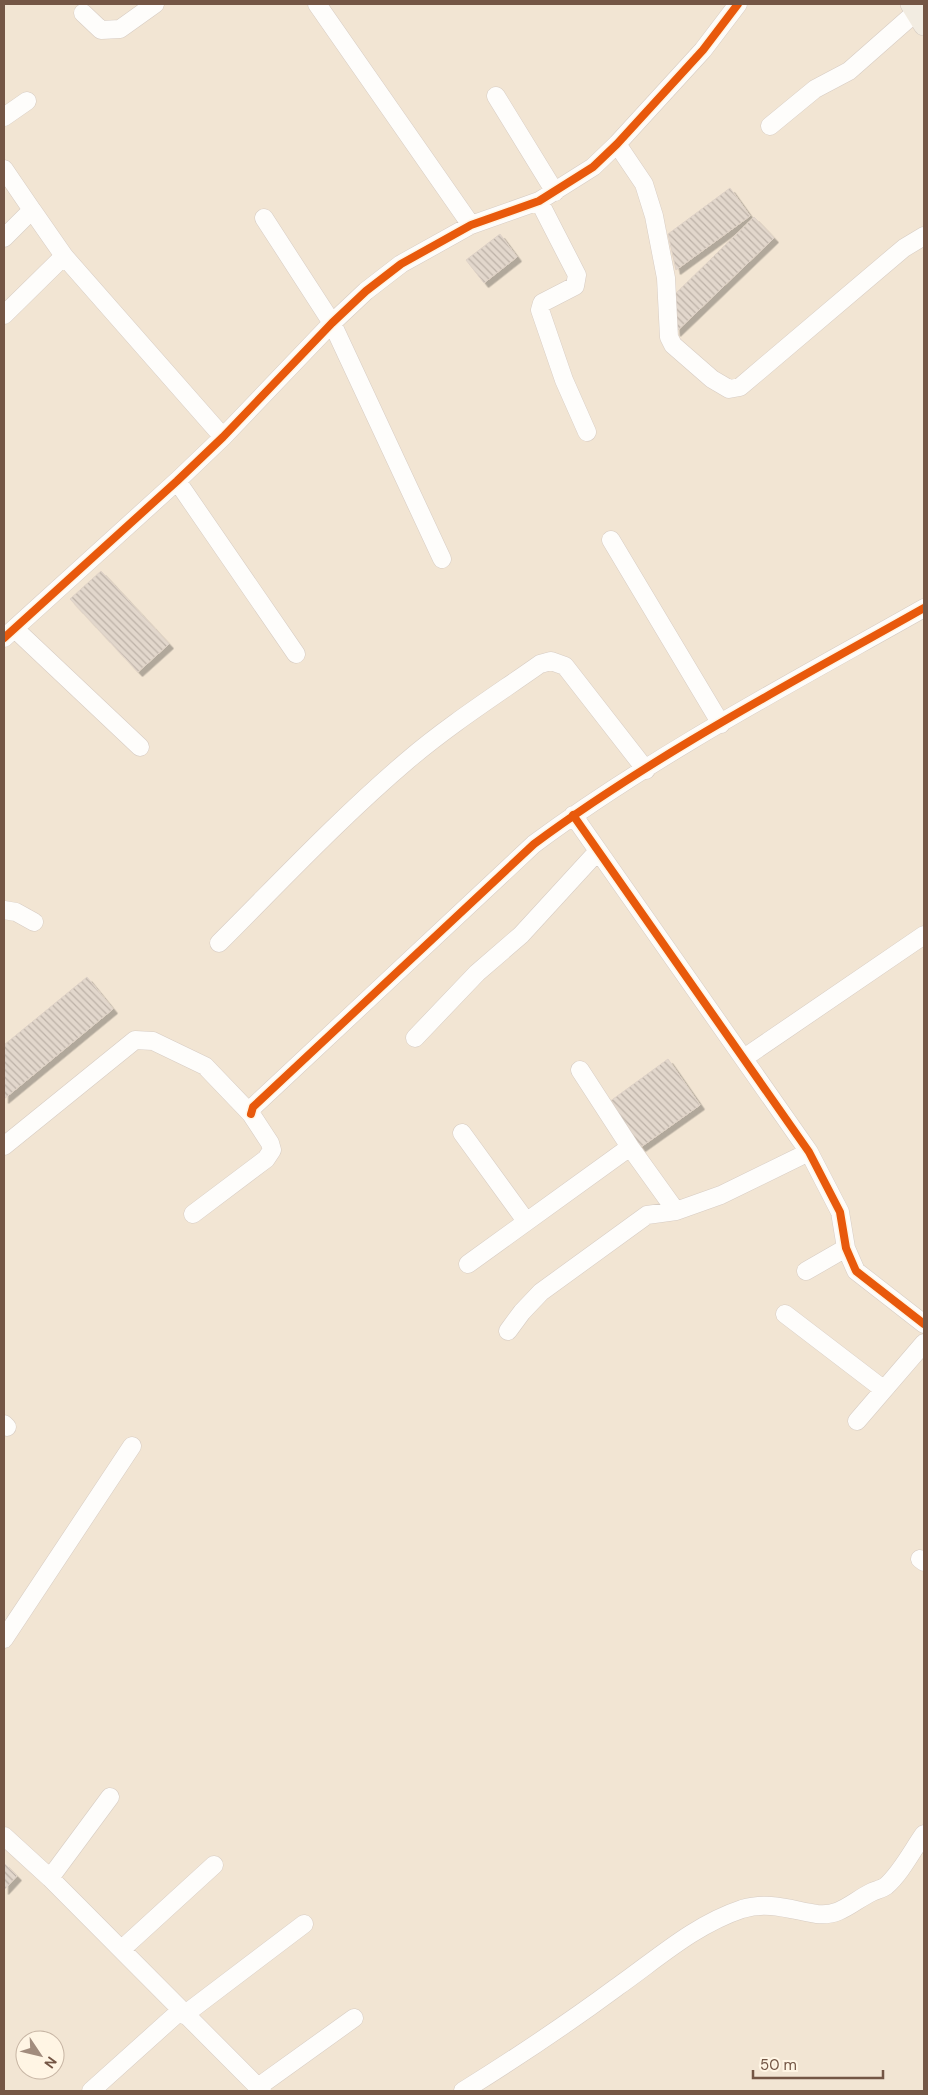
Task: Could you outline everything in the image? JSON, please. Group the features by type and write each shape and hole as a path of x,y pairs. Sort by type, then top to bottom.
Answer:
{"street":[{"path":"83,13 101,30 120,29 155,4"},
{"path":"317,4 471,225"},
{"path":"140,747 9,634 223,437 332,323 366,291 401,264 471,225 539,201 592,167 617,144 703,50 738,4"},
{"path":"770,126 815,89 849,71 917,14"},
{"path":"496,96 554,192"},
{"path":"4,117 27,101"},
{"path":"617,144 644,184 654,216 666,278 669,337 673,345 712,379 729,390 740,387 904,248 924,236"},
{"path":"5,173 64,256 223,437"},
{"path":"539,201 577,275 575,286 542,303 540,310 564,380 587,432"},
{"path":"4,238 32,210"},
{"path":"264,218 332,323 442,559"},
{"path":"4,315 64,256"},
{"path":"177,481 296,654"},
{"path":"611,540 721,724"},
{"path":"251,1114 253,1107 534,844 573,815 721,724 924,608"},
{"path":"219,943 312,850 408,760 474,710 540,664 551,661 565,666 646,770"},
{"path":"573,815 809,1152 840,1212 846,1248 856,1271 924,1324"},
{"path":"415,1038 477,973 521,935 598,851"},
{"path":"4,910 16,912 34,922"},
{"path":"744,1058 924,934"},
{"path":"4,1146 136,1040 153,1041 204,1066 251,1114 270,1143 272,1150 266,1159 193,1214"},
{"path":"580,1070 630,1147 676,1211"},
{"path":"462,1133 526,1221"},
{"path":"468,1264 630,1147"},
{"path":"508,1331 522,1312 541,1292 647,1215 656,1212 676,1211 721,1195 809,1152"},
{"path":"806,1271 846,1248"},
{"path":"785,1314 882,1389"},
{"path":"857,1421 882,1389 924,1343"},
{"path":"4,1639 132,1446"},
{"path":"50,1878 110,1797"},
{"path":"463,2091 536,2046 636,1974 660,1953 700,1928 742,1909 762,1905 776,1905 818,1914 838,1913 872,1892 885,1887 924,1834"},
{"path":"4,1836 122,1949 182,2013 260,2089 354,2018"},
{"path":"122,1949 214,1865"},
{"path":"91,2091 182,2013 304,1924"}],"shaded area":[{"path":"4,4 924,4 924,2091 4,2091"}],"building":[{"path":"730,188 750,216 676,270 668,234"},
{"path":"754,217 774,238 676,332 672,297"},
{"path":"500,234 517,257 484,283 466,260"},
{"path":"101,571 169,644 138,672 70,599"},
{"path":"87,977 113,1009 4,1099 4,1045"},
{"path":"668,1059 700,1105 641,1147 609,1102"},
{"path":"4,1863 17,1876 4,1890"}],"cycle path":[{"path":"4,638 223,437 332,323 366,291 401,264 471,225 539,201 593,167 617,144 703,50 738,4"},
{"path":"251,1114 253,1107 534,844 627,780 725,720 924,608"},
{"path":"573,815 809,1152 840,1212 846,1248 856,1271 924,1324"}]}
